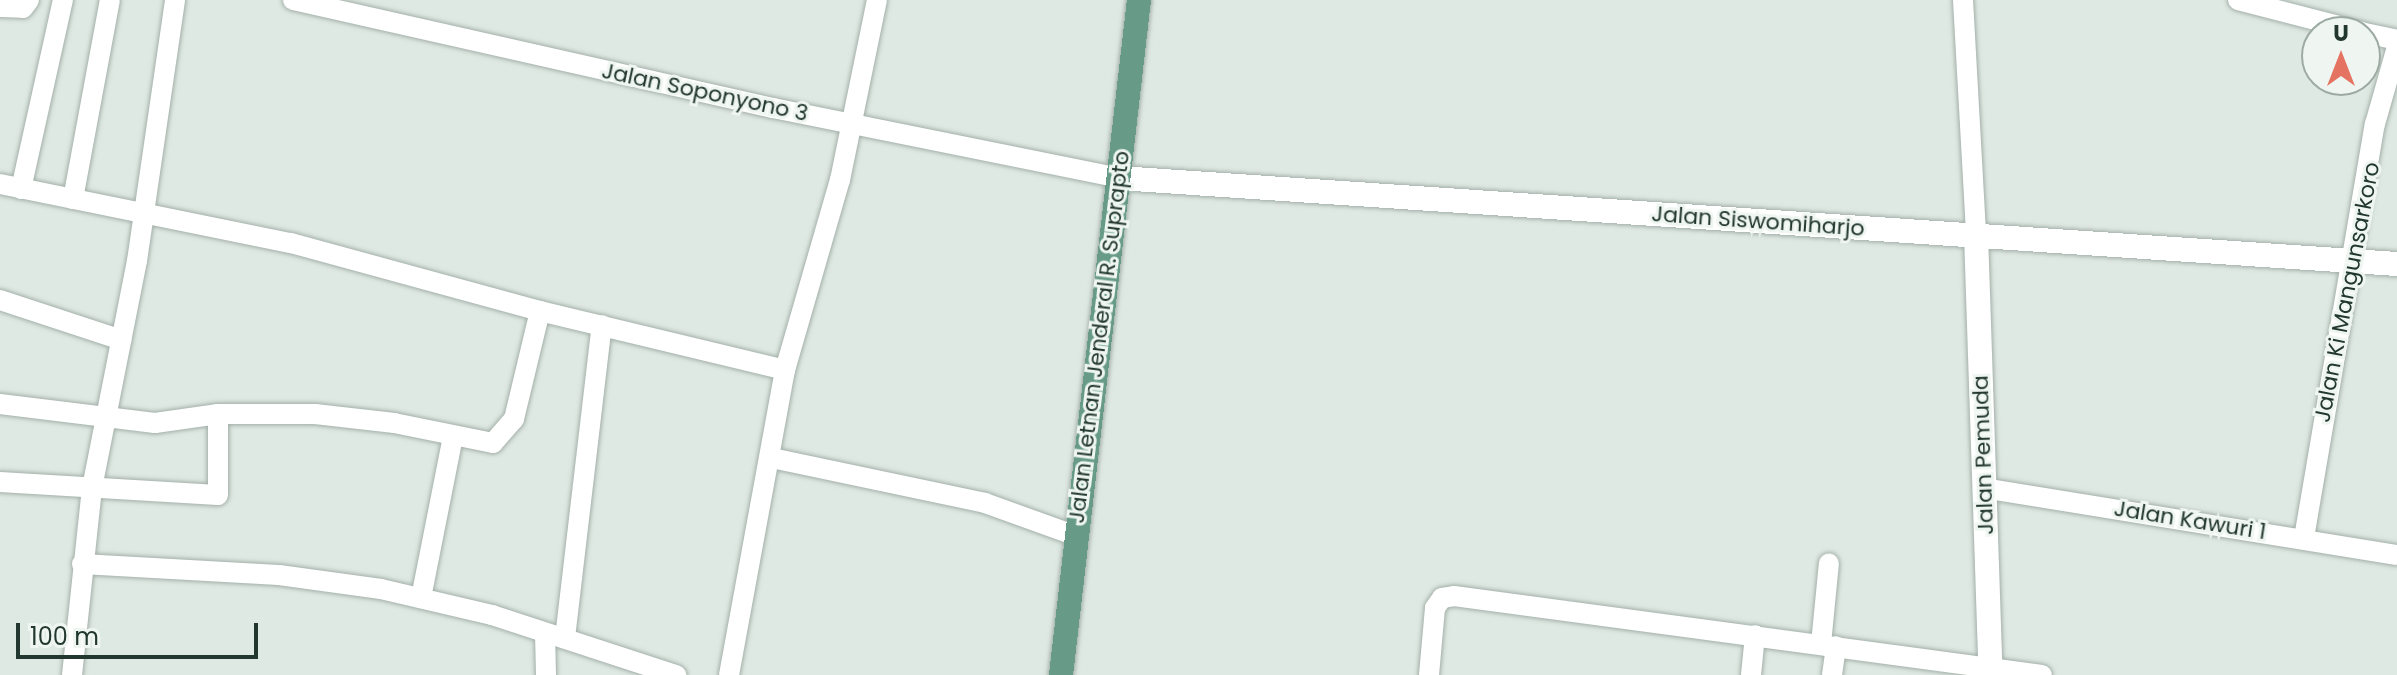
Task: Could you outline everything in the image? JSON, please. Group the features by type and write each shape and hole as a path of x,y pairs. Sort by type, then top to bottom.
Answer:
{"main road":[{"name":"Jalan Letnan Jenderal R. Suprapto","path":"1061,675 1074,535 1139,0"},
{"name":"Jalan Siswomiharjo","path":"1119,178 2397,264"},
{"name":"Jalan Pemuda","path":"1976,234 1990,670"}],"street":[{"path":"0,7 23,8 29,0"},
{"path":"21,189 63,0"},
{"path":"73,199 110,0"},
{"path":"72,675 92,488 145,213 175,0"},
{"name":"Jalan Soponyono 3","path":"293,0 852,124 1119,178"},
{"path":"729,675 772,458 785,370 852,124 877,0"},
{"path":"1963,0 1976,234"},
{"path":"2238,0 2301,16"},
{"name":"Jalan Ki Mangunsarkoro","path":"2304,538 2375,124 2397,47"},
{"path":"0,184 291,243 540,311 785,370"},
{"path":"0,300 122,340"},
{"path":"0,404 155,423 218,414 354,417 493,443 504,436 514,419 540,311"},
{"path":"546,675 555,636 602,325"},
{"path":"0,482 218,495 218,414"},
{"path":"421,598 453,437"},
{"path":"772,458 985,503 1074,535"},
{"name":"Jalan Kawuri 1","path":"1983,488 2397,555"},
{"path":"1829,563 1832,675"},
{"path":"82,564 279,575 421,598 676,675"},
{"path":"1429,675 1435,608 1442,598 1454,596 2042,675"},
{"path":"1751,675 1755,635"}]}
